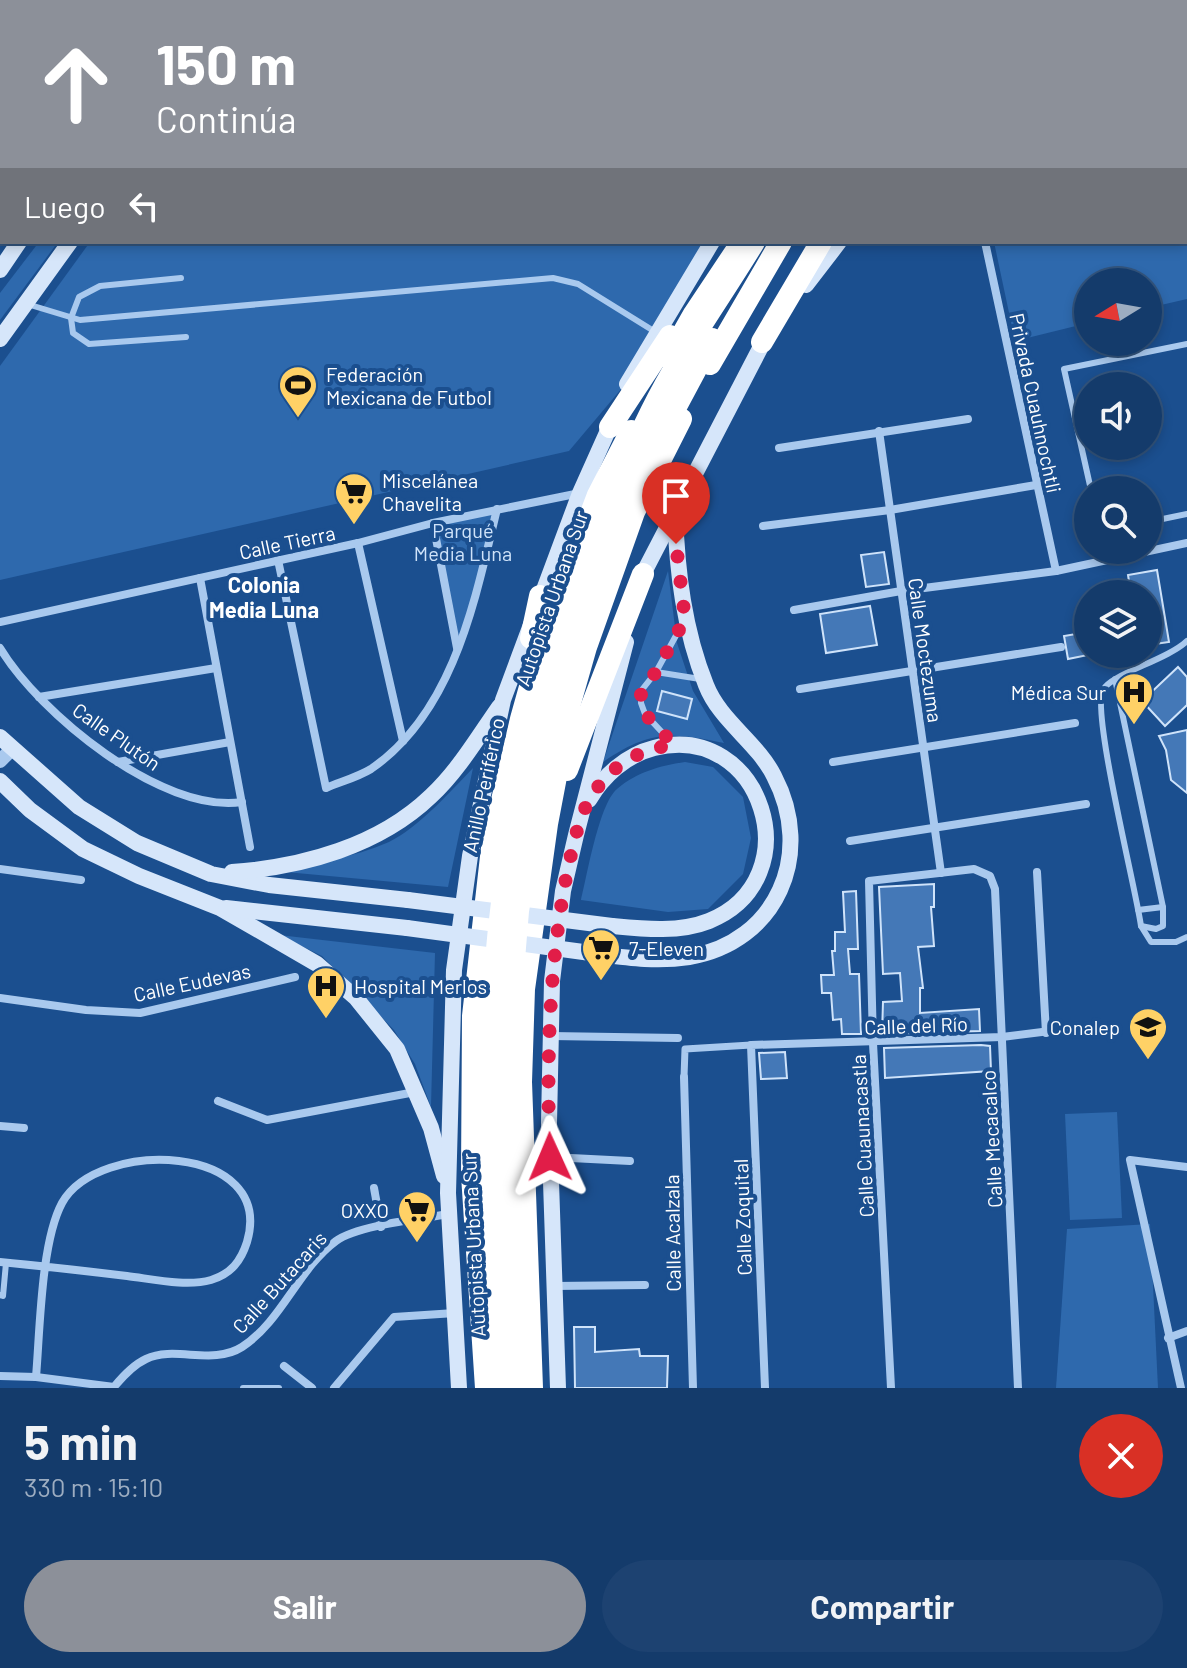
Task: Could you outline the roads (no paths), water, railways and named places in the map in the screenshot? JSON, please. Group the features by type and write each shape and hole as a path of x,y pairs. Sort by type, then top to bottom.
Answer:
{"highway":[{"path":"610,427 674,330 739,244"},
{"name":"Anillo Periférico","path":"486,1388 472,1175 473,1016 493,839 536,661 598,495 683,333 740,244"},
{"name":"Autopista Urbana Sur","path":"504,1388 492,1151 492,1027 502,902 522,781 552,662 591,547 614,491 652,409 753,244"},
{"name":"Autopista Urbana Sur","path":"520,1388 507,1125 508,1032 518,911 537,795 574,645 625,502 698,362 768,244"},
{"path":"532,1388 521,1067 524,989 547,824 570,703 586,647 634,512 723,338 780,244"},
{"path":"762,342 820,244"},
{"path":"547,824 643,574"},
{"path":"493,839 501,766 540,596"}],"main road":[{"path":"0,270 18,244"},
{"path":"0,339 69,244"},
{"path":"459,1388 448,1193 454,970 470,856 503,700 580,493 628,382 711,244"},
{"path":"558,1388 550,1157 551,1036 554,966 563,891 576,835 643,574 762,342 837,244"},
{"path":"220,908 407,928 648,960 688,957 737,941 760,922 775,901 787,873 791,846 787,812 776,779 762,755 723,714 704,680 685,619 675,511"},
{"path":"211,874 260,870 312,859 385,832 432,796 472,746 503,700"},
{"path":"4,749 79,807 137,843 211,874 269,885 612,926 673,928 707,922 732,908 758,875 767,834 762,806 738,770 715,754 674,745 646,750 610,773 592,795 576,835"},
{"path":"0,781 30,810 83,849 139,876 220,908 317,964 356,998 397,1049 431,1128 448,1193"}],"street":[{"name":"Privada Cuauhnochtli","path":"985,244 1056,571"},
{"path":"779,448 968,419"},
{"name":"Calle Moctezuma","path":"879,431 941,873"},
{"path":"763,526 890,510 1036,485"},
{"name":"Calle Tierra","path":"0,622 358,543 433,523 580,493"},
{"path":"278,560 326,788 369,770 403,742 437,695 476,597 497,509"},
{"path":"433,523 457,648"},
{"path":"358,543 403,742"},
{"path":"794,610 901,591 1056,571 1187,543"},
{"path":"200,578 250,847"},
{"path":"800,689 1061,647"},
{"name":"Calle Plutón","path":"0,648 10,665 39,697 117,762 173,794 227,805 242,802"},
{"path":"39,697 216,668"},
{"path":"833,762 1075,723"},
{"path":"117,762 230,742"},
{"path":"850,841 1086,804"},
{"path":"0,869 81,880"},
{"name":"Calle Mecacalco","path":"941,873 974,869 990,876 995,889 1018,1388"},
{"path":"1037,872 1046,1033"},
{"name":"Calle Cuaunacastla","path":"891,1388 873,1043 869,881 941,873"},
{"name":"Calle Eudevas","path":"0,998 86,1010 140,1013 295,977"},
{"name":"Calle del Río","path":"751,1045 1002,1037 1082,1027"},
{"path":"551,1036 678,1038"},
{"path":"684,1077 685,1049 751,1045"},
{"name":"Calle Zoquital","path":"751,1045 765,1388"},
{"name":"Calle Acalzala","path":"684,1077 693,1388"},
{"path":"218,1101 267,1120 416,1092"},
{"path":"0,1126 24,1128"},
{"path":"550,1157 630,1161"},
{"path":"3,1262 46,1267 147,1278 208,1281 227,1273 241,1259 248,1238 244,1196 236,1183 223,1175 180,1161 157,1159 107,1170 85,1179 63,1201 49,1241 46,1267 36,1377"},
{"path":"1181,1388 1130,1160 1187,1167"},
{"path":"374,1188 381,1227"},
{"name":"Calle Butacaris","path":"0,1376 36,1377 114,1388 127,1372 144,1359 161,1354 219,1355 241,1348 260,1332 337,1240 353,1233 449,1214"},
{"path":"554,1286 645,1285"},
{"path":"334,1388 394,1317 455,1313"},
{"path":"1168,1338 1187,1331"},
{"path":"284,1366 312,1388"}],"lane":[{"path":"181,278 100,286 79,297 71,318 73,333 89,344 186,337"},
{"path":"25,304 80,320 553,278 578,284 657,333"},
{"path":"1088,476 1064,369 1187,344"},
{"path":"1162,519 1187,514"},
{"path":"674,745 645,714 641,691 656,672 685,619"},
{"path":"1187,641 1168,656 1115,679 1102,691 1101,710 1141,926 1151,942 1176,942 1187,937"},
{"path":"656,672 704,680"},
{"path":"1115,679 1163,907 1163,926 1156,929 1141,926"},
{"path":"1138,910 1163,907"},
{"path":"0,1295 3,1296 3,1262"},
{"path":"243,1388 279,1388"}],"place":[{"name":"Federación Mexicana de Futbol","path":"298,419"},
{"name":"Miscelánea Chavelita","path":"354,526"},
{"name":"Médica Sur","path":"1134,726"},
{"name":"7-Eleven","path":"601,982"},
{"name":"Hospital Merlos","path":"326,1020"},
{"name":"Conalep","path":"1148,1061"},
{"name":"OXXO","path":"417,1244"}],"district":[{"name":"Colonia Media Luna","path":"264,596"}],"park label":[{"name":"Parqué Media Luna","path":"463,542"}]}
